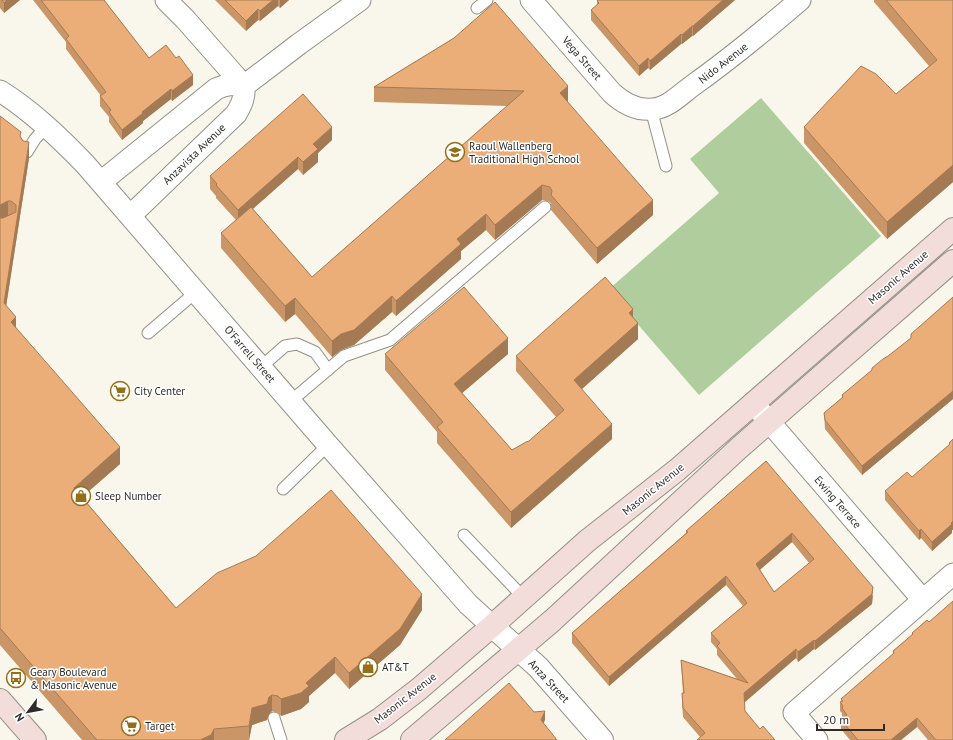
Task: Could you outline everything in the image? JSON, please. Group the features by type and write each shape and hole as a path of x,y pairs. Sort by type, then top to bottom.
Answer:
{"main road":[{"name":"Masonic Avenue","path":"346,740 380,719 400,704 492,626 587,541 677,470 953,229"},
{"path":"412,740 553,620 739,448 953,261"},
{"path":"0,700 35,740"}],"street":[{"path":"166,0 185,19 244,86"},
{"path":"101,182 216,89 224,85 234,84 244,86 360,0"},
{"name":"Vega Street","path":"531,0 612,93 621,101 631,106 645,109"},
{"name":"Nido Avenue","path":"645,109 662,107 754,39 800,0"},
{"name":"Anzavista Avenue","path":"130,216 236,114 245,95 244,86"},
{"name":"O'Farrell Street","path":"0,91 46,127 85,164 328,445 468,604 492,626"},
{"name":"Ewing Terrace","path":"753,403 923,600"},
{"path":"817,740 794,713 953,574"},
{"name":"Anza Street","path":"492,626 538,667 602,740"}],"lane":[{"path":"477,8 487,0"},
{"path":"645,109 666,166"},
{"path":"27,152 35,139 46,127"},
{"path":"291,401 344,356 390,340 545,207"},
{"path":"148,333 196,292"},
{"path":"261,367 285,346 297,344 315,352 328,370"},
{"path":"283,489 328,445"},
{"path":"464,535 523,597"},
{"path":"274,718 281,740"}],"green space":[{"path":"761,98 881,236 699,395 608,290 719,193 690,159"}],"building":[{"path":"41,0 104,0 149,58 166,45 176,58 179,56 193,75 172,91 171,89 122,130 109,112 111,110 100,96 106,92 66,39 69,36"},
{"path":"225,0 273,0 260,11 258,9 246,21"},
{"path":"723,0 650,61 648,58 639,66 591,10 599,3 597,1"},
{"path":"886,0 953,0 953,165 887,222 804,127 861,66 876,74 896,94 937,60"},
{"path":"495,2 568,86 560,93 653,200 597,248 551,195 552,191 550,187 542,185 495,225 486,214 457,239 461,244 396,301 392,296 354,330 341,334 332,341 295,298 285,306 221,233 251,207 312,277 524,91 374,87 454,38"},
{"path":"303,94 332,127 313,144 318,149 303,162 298,157 238,210 210,176"},
{"path":"0,116 21,132 20,136 23,141 29,142 4,303 16,317 11,322 120,447 74,488 176,608 217,573 256,556 331,490 422,594 400,629 349,673 335,657 306,683 309,686 301,693 281,699 278,696 272,695 269,697 267,704 252,708 249,726 214,729 211,735 200,740 97,740 0,628 0,218 16,212 16,205 11,201 8,201 0,205"},
{"path":"605,277 633,309 629,313 638,323 574,380 612,424 511,512 437,427 443,422 385,354 464,287 508,338 454,384 512,450 529,441 564,410 516,356"},
{"path":"953,297 953,391 862,466 825,420 824,413 843,397 842,395 872,370 872,368 911,338 911,334"},
{"path":"953,439 953,521 951,523 952,524 932,542 921,529 919,531 885,491 907,472 912,477 950,444 949,443"},
{"path":"766,461 873,587 872,594 815,641 814,640 798,652 796,649 744,693 745,711 760,729 763,726 775,740 697,740 705,733 683,708 682,693 684,693 681,660 748,683 717,646 720,643 711,633 747,603 726,576 609,677 572,633 688,532 686,531","holes":["792,533 814,559 774,592 756,564"]},
{"path":"953,601 953,740 936,740 917,718 891,740 858,740 841,720 847,715 842,708 843,706 840,702 843,701 841,699 894,653 893,651 913,634 912,633 927,620 929,622"},
{"path":"509,683 534,712 545,711 541,720 557,740 445,740"}],"place":[{"name":"Raoul Wallenberg Traditional High School","path":"455,152"},
{"name":"City Center","path":"120,391"},
{"name":"Sleep Number","path":"81,496"},
{"name":"AT&T","path":"368,667"},
{"name":"Geary Boulevard & Masonic Avenue","path":"16,678"},
{"name":"Target","path":"131,726"}]}
